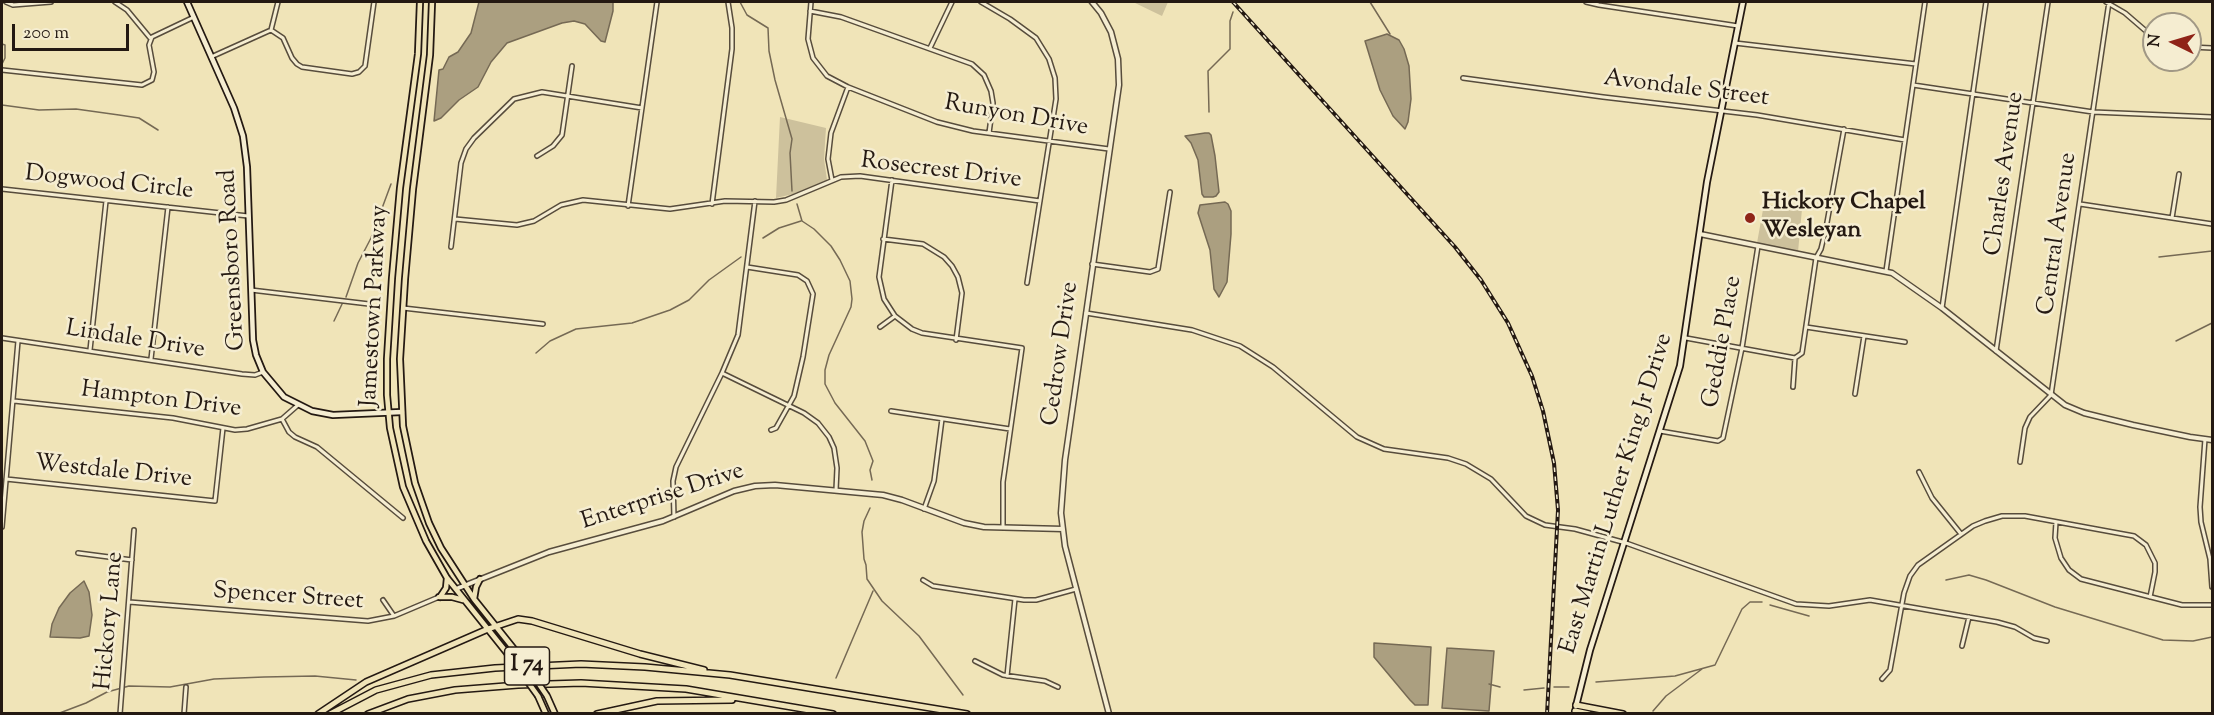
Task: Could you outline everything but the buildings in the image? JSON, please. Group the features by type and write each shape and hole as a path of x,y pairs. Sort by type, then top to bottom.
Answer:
{"highway":[{"path":"318,714 366,682 488,629 518,619 532,621 646,656 730,675"},
{"name":"I 74","path":"330,714 363,696 390,685 431,675 474,669 538,665 602,665 730,675 967,714"},
{"name":"I 74","path":"368,714 395,703 434,693 549,683 602,683 665,687 833,714"},
{"path":"597,714 626,706 668,700 748,700"},
{"path":"1575,710 1589,714"},
{"path":"1575,710 1623,714"}],"main road":[{"name":"Greensboro Road","path":"187,2 234,108 243,136 247,167 253,340 256,356 263,372 280,393 312,411 333,415 402,412"},
{"name":"Jamestown Parkway","path":"420,2 418,54 403,166 387,359 388,413 396,459 407,499 426,541 447,578 507,653 538,696 546,714"},
{"name":"Jamestown Parkway","path":"432,2 430,55 409,221 403,308 400,368 402,412 408,456 421,502 441,548 474,599 517,653 547,696 555,714"},
{"name":"East Martin Luther King Jr Drive","path":"1575,710 1590,650 1626,543 1680,366 1686,338 1707,182 1743,2"},
{"path":"440,597 446,588 447,578"},
{"path":"474,599 476,586 480,579"},
{"path":"440,597 452,597 465,601"}],"street":[{"path":"6,2 13,5 51,2"},
{"path":"2,69 142,85 152,80 154,72 150,54 151,39 127,10 115,2"},
{"path":"271,30 278,2"},
{"path":"271,30 283,38 292,58 300,66 356,74 365,66 374,2"},
{"path":"628,206 657,2"},
{"path":"712,204 732,49 728,2"},
{"name":"Runyon Drive","path":"811,2 807,39 813,58 827,76 848,87 937,122 989,133 1109,149"},
{"path":"930,48 952,2"},
{"path":"981,2 1010,18 1036,38 1049,59 1056,88 1028,283"},
{"name":"Cedrow Drive","path":"1092,2 1106,20 1114,39 1118,59 1118,94 1062,483 1062,529 1109,714"},
{"path":"1586,2 1738,26"},
{"path":"1886,271 1925,2"},
{"path":"1942,308 1986,2"},
{"name":"Charles Avenue","path":"1996,351 2048,2"},
{"path":"2108,2 2142,29"},
{"name":"Central Avenue","path":"2051,395 2094,112 2108,2"},
{"path":"810,11 841,17 968,61 984,75 990,86 993,97 989,133"},
{"path":"151,39 194,17"},
{"path":"212,57 271,30"},
{"path":"1735,43 1916,64"},
{"path":"537,156 553,146 562,135 572,66"},
{"name":"Avondale Street","path":"1463,78 1757,115 1905,140"},
{"path":"1913,85 2094,112 2212,117"},
{"path":"832,180 828,159 831,133 848,87"},
{"path":"451,247 461,163 466,149 474,138 514,99 542,92 642,108"},
{"path":"1793,387 1796,358 1802,352 1816,258 1823,239 1844,129"},
{"path":"2172,218 2179,174"},
{"name":"Rosecrest Drive","path":"455,219 517,225 534,221 561,205 583,200 670,209 725,201 774,202 786,200 841,177 860,176 1040,201"},
{"path":"892,180 879,277 884,299 895,316 921,333 1022,348 1003,482 1003,529"},
{"name":"Dogwood Circle","path":"2,189 249,216"},
{"path":"1092,264 1150,272 1158,269 1170,192"},
{"path":"90,351 106,201"},
{"path":"674,517 673,481 676,467 722,374 738,335 755,201"},
{"path":"2080,204 2212,224"},
{"path":"152,359 168,207"},
{"path":"1700,234 1886,271 1905,281 1942,308 2065,405 2084,413 2212,440"},
{"path":"883,239 923,244 945,257 952,266 958,277 962,293 956,340"},
{"name":"Geddie Place","path":"1660,430 1718,441 1724,435 1742,348 1758,246"},
{"path":"747,267 798,275 807,281 812,289 813,297 803,357 794,396 776,428 771,430"},
{"path":"251,290 369,304"},
{"path":"403,308 543,324"},
{"path":"1086,312 1192,330 1240,346 1273,367 1357,437 1370,444 1400,453 1448,458 1466,464 1491,479 1519,510 1536,521 1626,543 1796,604 1829,606 1870,600 2016,627 2034,638 2047,641"},
{"path":"880,327 895,316"},
{"path":"1806,327 1905,342"},
{"path":"1854,394 1864,336"},
{"name":"Lindale Drive","path":"2,338 242,374 255,375 263,372"},
{"path":"1686,338 1796,358"},
{"path":"2,527 18,340"},
{"path":"722,374 813,418 829,437 836,459 836,490"},
{"path":"2020,462 2025,428 2030,417 2051,395"},
{"name":"Hampton Drive","path":"14,401 173,418 243,430 282,419 298,405"},
{"path":"891,411 1010,429"},
{"path":"282,419 289,432 317,447 402,518"},
{"path":"924,509 934,481 942,419"},
{"name":"Westdale Drive","path":"6,479 215,501 223,428"},
{"path":"2205,439 2200,507 2201,522 2210,559 2212,587"},
{"path":"1919,472 1932,498 1961,534"},
{"name":"Enterprise Drive","path":"456,589 549,552 674,517 734,491 755,486 776,485 883,495 964,523 1003,529 1062,529"},
{"path":"1882,679 1890,670 1910,576 1918,565 1985,520 2002,516 2025,516 2134,536 2150,550 2155,563 2150,597"},
{"path":"2056,522 2055,538 2064,564 2074,575 2088,583 2182,605 2212,605"},
{"name":"Hickory Lane","path":"120,714 134,530"},
{"path":"78,553 132,560"},
{"path":"923,580 933,586 1015,599 1036,600 1078,589"},
{"name":"Spencer Street","path":"129,602 362,621 394,616 440,597"},
{"path":"1007,676 1015,599"},
{"path":"382,600 394,616"},
{"path":"1962,646 1969,617"},
{"path":"975,661 1007,676 1045,681 1058,687"},
{"path":"184,714 186,687"}],"shaded area":[{"path":"479,2 613,2 613,11 605,42 601,41 585,24 574,21 562,23 507,43 491,62 478,87 459,100 441,118 434,121 439,70 443,69 449,57 458,52 471,33"},
{"path":"1133,2 1168,2 1162,16"},
{"path":"1387,34 1399,40 1409,66 1411,99 1405,129 1393,116 1380,90 1365,41"},
{"path":"780,117 826,128 824,159 827,180 793,194 776,198"},
{"path":"1205,133 1211,135 1215,156 1219,192 1213,197 1204,197 1202,194 1198,160 1191,143 1185,136"},
{"path":"1225,202 1231,211 1231,234 1227,282 1219,297 1214,289 1210,250 1198,213 1200,205"},
{"path":"1764,204 1802,209 1798,252 1757,243"},
{"path":"84,581 89,592 92,615 89,636 50,637 52,624 59,608 70,593"},
{"path":"1374,643 1431,647 1428,705 1415,705 1410,700 1374,657"},
{"path":"1447,648 1494,651 1489,711 1442,708"}],"waterway":[{"path":"740,2 747,15 768,28 769,51 775,80 792,139 790,153 792,191"},
{"path":"1370,2 1390,34"},
{"path":"1209,112 1208,71 1230,49 1230,21 1233,12"},
{"path":"2,44 5,45 5,58 2,64"},
{"path":"2,105 39,110 76,109 139,118 158,130"},
{"path":"346,297 391,184"},
{"path":"797,204 802,221 831,246 850,281 851,307 829,355 825,370 825,384 835,403 865,441 873,461 870,470 872,480"},
{"path":"763,238 779,228 801,221"},
{"path":"2159,257 2212,251"},
{"path":"536,353 550,341 576,329 632,323 670,310 689,300 709,280 741,257"},
{"path":"334,321 343,302"},
{"path":"2176,341 2212,323"},
{"path":"870,508 862,532 867,579 882,601 919,636 963,695"},
{"path":"1946,580 1969,575 2055,607 2163,640 2193,641 2212,637"},
{"path":"836,678 873,591"},
{"path":"1596,682 1675,676 1715,665 1742,609 1750,602 1762,602"},
{"path":"1770,605 1809,616"},
{"path":"1653,711 1666,696 1702,669"},
{"path":"57,714 107,692 129,686 170,687 214,679 264,677 315,676 356,680"},
{"path":"1489,684 1500,687"},
{"path":"1554,687 1569,687"},
{"path":"1524,690 1544,688"}],"railway":[{"path":"1233,2 1455,247 1481,280 1508,323 1532,376 1543,411 1554,463 1558,510 1547,714"}],"place":[{"name":"Hickory Chapel Wesleyan","path":"1750,218"}]}
